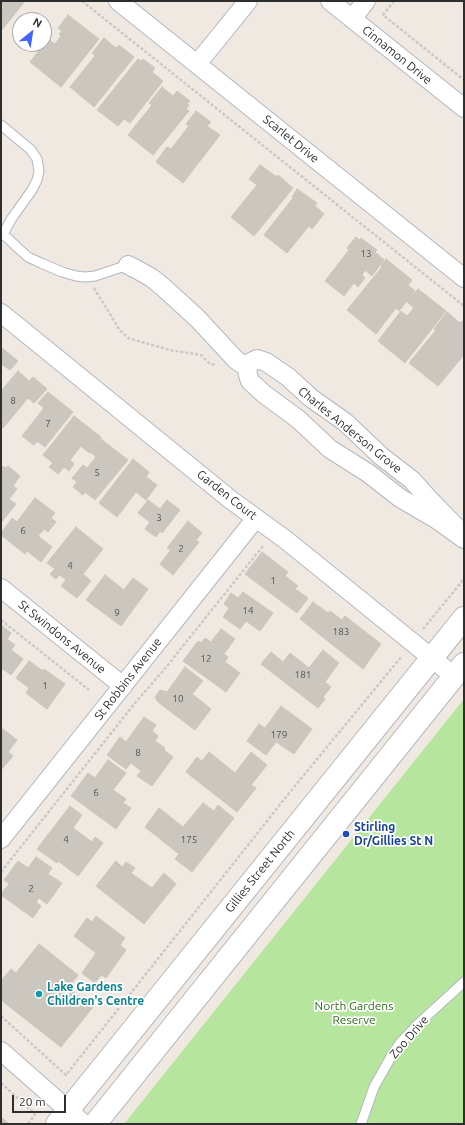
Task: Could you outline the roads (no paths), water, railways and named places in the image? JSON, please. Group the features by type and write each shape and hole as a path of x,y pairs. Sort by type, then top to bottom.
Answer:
{"main road":[{"name":"Gillies Street North","path":"62,1117 464,618"},
{"path":"95,1124 459,670"}],"street":[{"name":"Scarlet Drive","path":"118,1 464,278"},
{"path":"198,64 248,1"},
{"name":"Cinnamon Drive","path":"330,1 464,108"},
{"path":"352,19 366,1"},
{"path":"128,265 152,278 163,286 236,360 248,368"},
{"name":"Garden Court","path":"1,313 219,490 286,540 432,657 459,670"},
{"name":"Charles Anderson Grove","path":"464,535 412,480 381,456 350,427 311,398 281,372 260,359 253,361 248,368 247,373 250,381 264,394 298,419 330,449 368,473 400,498 436,519 464,538"},
{"path":"264,394 281,372"},
{"path":"330,449 350,427"},
{"name":"St Robbins Avenue","path":"1,839 256,518"},
{"name":"St Swindons Avenue","path":"1,588 123,686"},
{"path":"1,1051 62,1117 84,1124"}],"lane":[{"path":"1,125 31,150 37,159 39,171 37,180 32,190 2,233 28,257 62,272 76,276 95,276 128,265"},
{"name":"Zoo Drive","path":"361,1124 374,1087 400,1043 418,1024 464,982"}],"place":[{"name":"Stirling Dr/Gillies St N","path":"346,834"},
{"name":"Lake Gardens Children's Centre","path":"39,994"}],"park label":[{"name":"North Gardens Reserve","path":"354,1013"}]}
